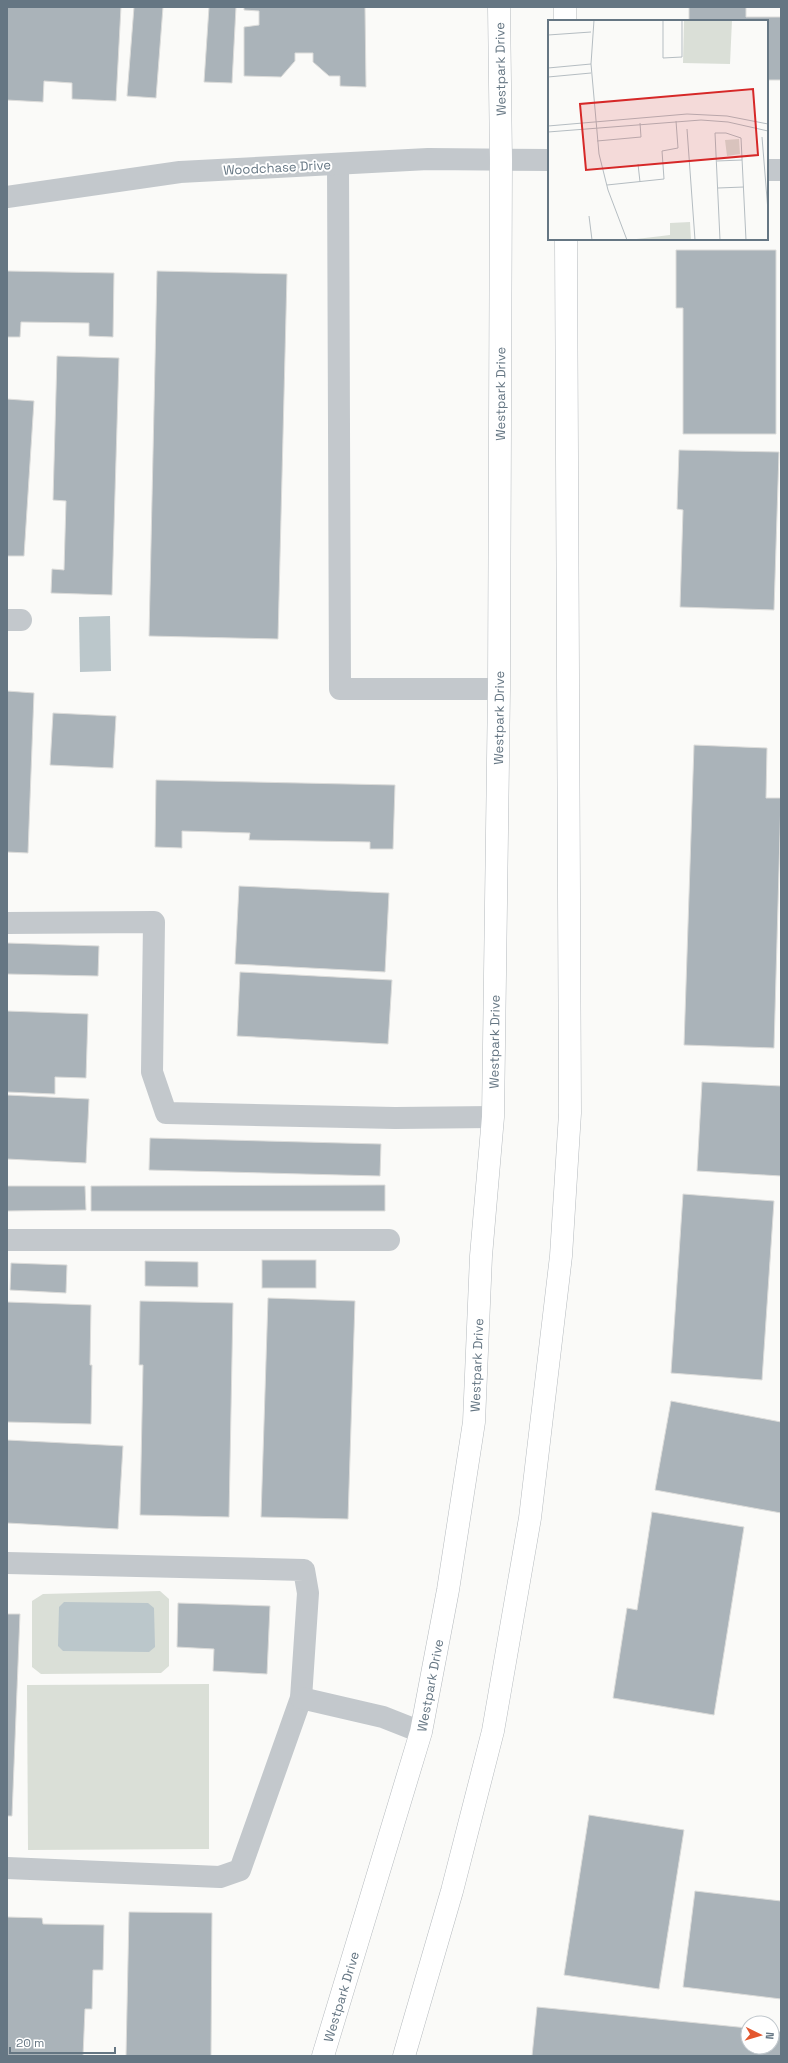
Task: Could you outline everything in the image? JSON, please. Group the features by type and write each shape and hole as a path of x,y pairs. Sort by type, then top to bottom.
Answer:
{"main road":[{"name":"Westpark Drive","path":"323,2056 421,1732 448,1590 474,1422 481,1256 493,1117 499,690 501,160 500,7"},
{"path":"565,7 565,20"},
{"path":"404,2056 452,1891 493,1731 530,1518 561,1256 570,1113 566,240"}],"street":[{"name":"Woodchase Drive","path":"7,197 180,172 428,159 548,160"},
{"path":"338,164 340,689 499,690"},
{"path":"768,170 781,170"},
{"path":"7,923 154,922 152,1072 166,1113 410,1118 493,1117"},
{"path":"7,1240 389,1240"},
{"path":"7,1563 304,1570 308,1593 301,1698 240,1870 220,1877 7,1868"},
{"path":"301,1698 383,1717 421,1732"}],"shaded area":[{"path":"110,616 111,671 80,672 79,617"},
{"path":"160,1591 169,1599 169,1666 161,1673 41,1674 32,1667 32,1601 43,1594"},
{"path":"64,1602 148,1603 154,1608 155,1647 149,1652 63,1651 58,1646 59,1607"},
{"path":"209,1684 209,1849 28,1850 27,1685"}],"building":[{"path":"7,7 121,7 116,101 72,99 72,83 44,81 43,102 7,100"},
{"path":"134,7 163,7 156,98 127,96"},
{"path":"209,7 236,7 232,83 204,82"},
{"path":"244,7 365,7 366,87 340,86 340,76 329,76 313,62 313,53 295,53 295,61 281,77 244,76 244,27 259,25 259,11 244,10"},
{"path":"689,7 746,7 746,17 781,17 781,80 768,80 768,20 689,20"},
{"path":"676,250 776,250 776,434 683,434 683,308 676,308"},
{"path":"7,271 114,273 113,337 89,336 89,323 21,322 20,337 7,337"},
{"path":"157,271 287,274 278,639 149,636"},
{"path":"57,356 119,358 112,595 51,593 52,569 64,570 66,501 53,500"},
{"path":"7,399 34,401 24,556 7,556"},
{"path":"679,450 779,452 774,610 680,607 683,510 677,509"},
{"path":"7,691 34,693 28,853 7,852"},
{"path":"53,713 116,716 113,768 50,765"},
{"path":"694,745 767,748 766,798 781,798 774,1048 684,1045"},
{"path":"156,780 395,785 393,849 370,849 370,842 249,840 250,833 182,831 182,848 155,847"},
{"path":"239,886 389,893 385,972 235,964"},
{"path":"7,943 99,946 98,976 7,974"},
{"path":"240,972 392,980 388,1044 237,1036"},
{"path":"7,1011 88,1014 86,1078 55,1077 55,1094 7,1092"},
{"path":"702,1082 781,1086 781,1176 697,1171"},
{"path":"7,1095 89,1099 86,1163 7,1159"},
{"path":"150,1138 381,1144 380,1176 149,1170"},
{"path":"385,1185 385,1211 91,1211 91,1186"},
{"path":"7,1186 85,1186 86,1210 7,1211"},
{"path":"683,1194 774,1201 762,1380 671,1373"},
{"path":"262,1260 316,1260 316,1288 262,1288"},
{"path":"145,1261 198,1262 198,1287 145,1286"},
{"path":"11,1263 67,1265 66,1293 10,1290"},
{"path":"268,1298 355,1301 348,1519 261,1517"},
{"path":"140,1301 233,1303 229,1517 140,1515 143,1365 139,1365"},
{"path":"7,1302 91,1305 91,1424 7,1422"},
{"path":"671,1401 781,1422 781,1513 655,1490"},
{"path":"7,1440 123,1446 118,1529 7,1523"},
{"path":"652,1512 744,1527 714,1715 613,1698 627,1608 637,1610"},
{"path":"178,1603 270,1606 267,1674 213,1671 214,1649 177,1647"},
{"path":"7,1614 20,1614 12,1816 7,1816"},
{"path":"589,1815 684,1830 659,1989 564,1975"},
{"path":"695,1891 781,1901 781,1999 683,1987"},
{"path":"129,1912 212,1913 211,2056 126,2056"},
{"path":"7,1917 42,1918 43,1924 104,1925 103,1970 93,1970 92,2009 85,2009 83,2056 7,2056"},
{"path":"537,2007 740,2027 740,2055 780,2055 781,2032 781,2056 532,2056"}]}
